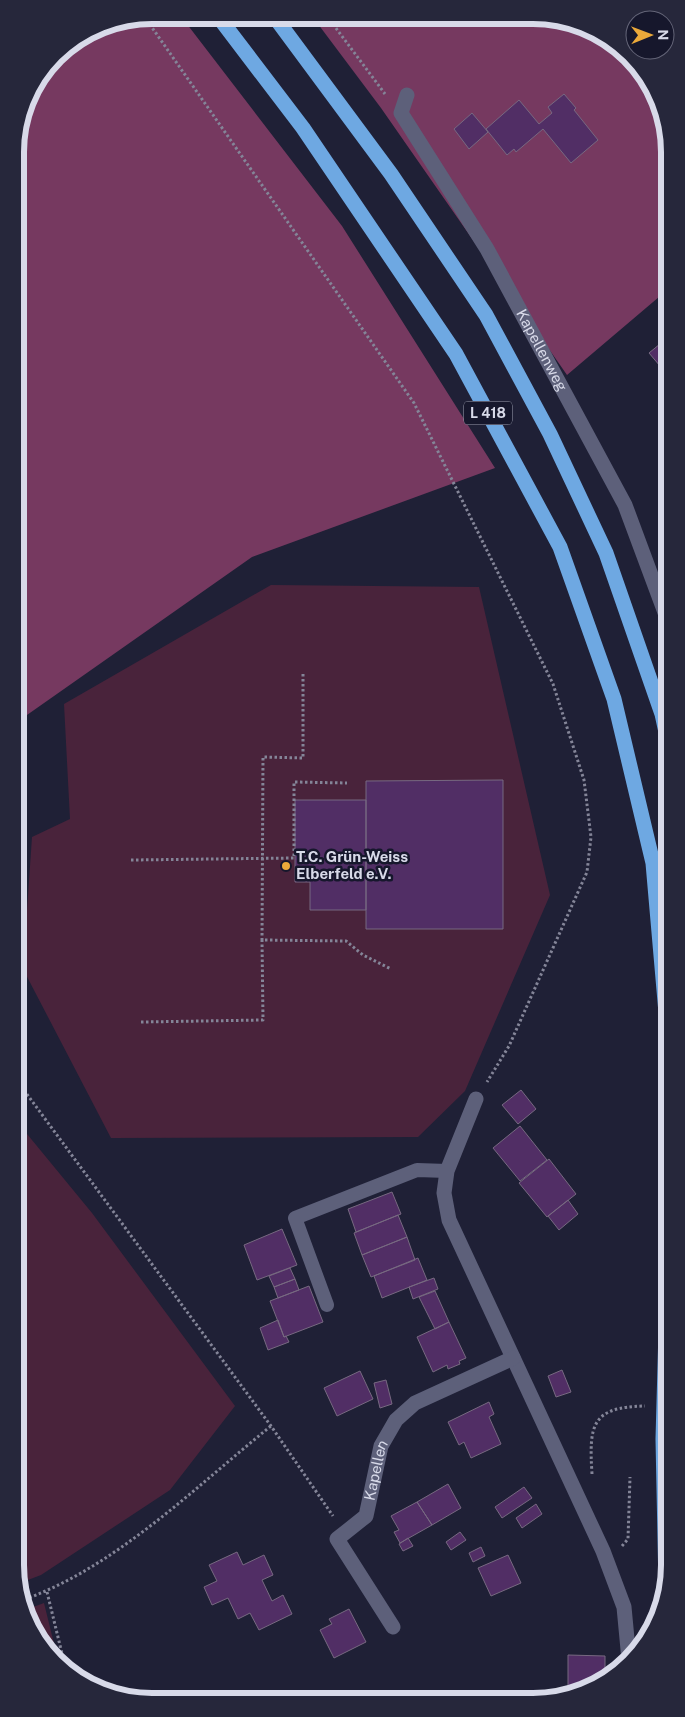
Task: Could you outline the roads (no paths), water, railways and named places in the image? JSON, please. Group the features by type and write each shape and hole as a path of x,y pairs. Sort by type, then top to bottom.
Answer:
{"highway":[{"name":"L 418","path":"224,24 303,128 456,354 560,547 614,699 652,863 661,960"},
{"name":"L 418","path":"280,24 391,174 486,315 550,434 606,553 661,711"}],"street":[{"name":"Kapellenweg","path":"407,95 401,113 487,249 625,505 661,602"},
{"path":"476,1099 447,1171 444,1193 449,1220 591,1525 621,1598 629,1651"},
{"name":"Kapellen","path":"392,1627 337,1539 366,1516 381,1446 396,1420 415,1403 513,1358"}],"lane":[{"path":"327,1306 295,1218 417,1170 447,1171"}],"place":[{"name":"T.C. Grün-Weiss Elberfeld e.V.","path":"286,866"}]}
